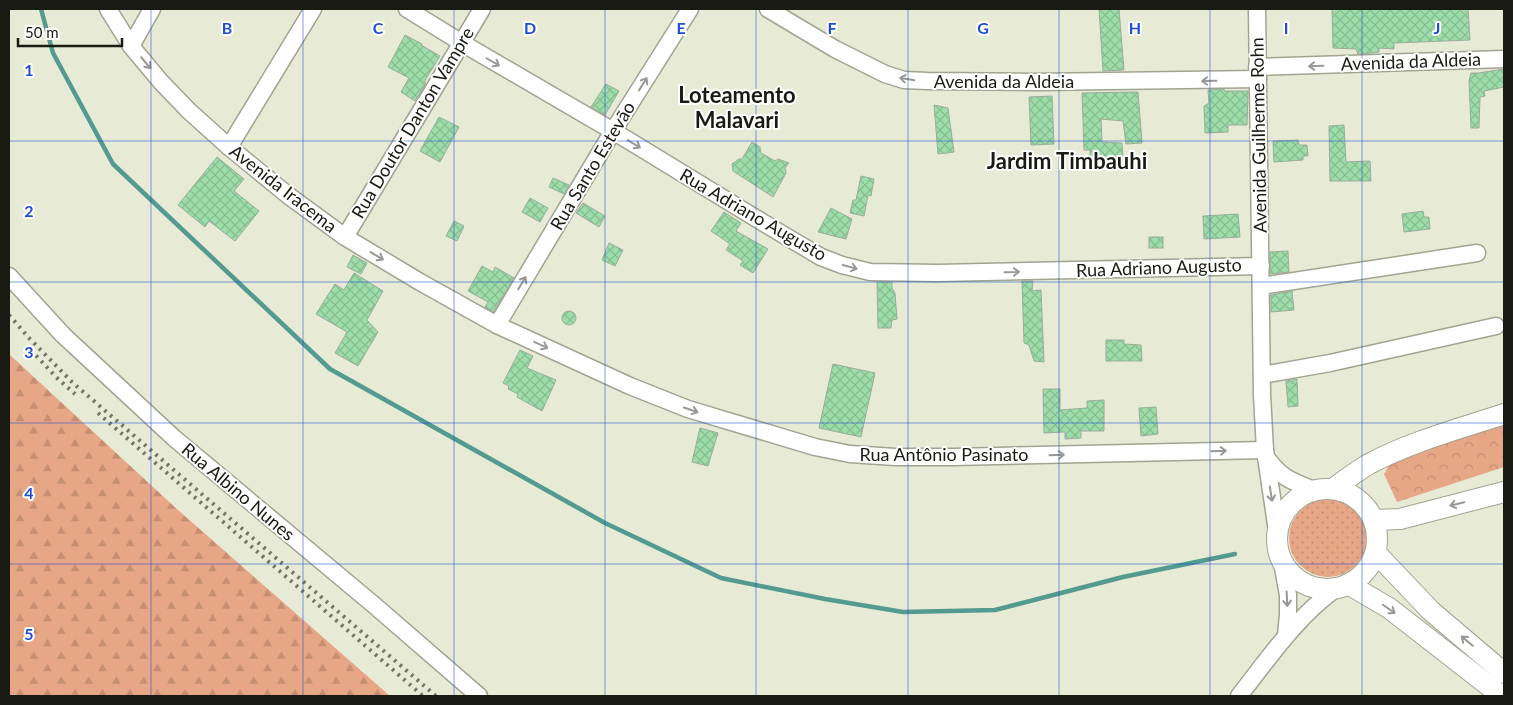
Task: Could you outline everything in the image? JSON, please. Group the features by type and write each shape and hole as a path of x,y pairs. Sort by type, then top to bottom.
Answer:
{"street":[{"name":"Avenida Iracema","path":"108,9 131,46 161,82 189,111 229,147 289,196 345,237 497,325"},
{"path":"131,46 152,9"},
{"path":"229,147 313,9"},
{"name":"Rua Adriano Augusto","path":"407,9 821,257 842,265 870,272 938,273 1261,266"},
{"name":"Rua Doutor Danton Vampre","path":"345,237 482,9"},
{"name":"Rua Santo Estevão","path":"497,325 613,131 690,9"},
{"name":"Avenida da Aldeia","path":"768,9 835,49 885,74 904,80 927,82 1045,82 1258,73 1504,59"},
{"name":"Avenida Guilherme Rohn","path":"1257,9 1262,375 1265,454 1277,531"},
{"path":"1261,286 1477,253"},
{"name":"Rua Albino Nunes","path":"9,276 63,335 174,438 479,696"},
{"name":"Rua Antônio Pasinato","path":"497,325 630,386 688,409 815,447 850,454 895,457 1265,454"},
{"path":"1262,375 1330,363 1496,326"},
{"path":"1286,636 1288,595 1282,562 1277,548 1277,531 1281,517 1289,505 1301,496 1324,489 1368,465 1417,442 1504,414"},
{"path":"1239,696 1286,636 1326,596 1360,578 1370,566 1376,553 1378,542 1375,520 1363,502 1349,493 1324,489 1285,478 1278,472 1265,454"},
{"path":"1363,502 1368,465"},
{"path":"1375,520 1400,519 1504,492"},
{"path":"1376,553 1431,611 1504,673"},
{"path":"1282,562 1291,575 1303,583 1316,588 1343,586 1389,608 1502,696"}],"green space":[{"path":"9,354 178,510 390,696 9,696"},
{"path":"1504,417 1504,467 1397,502 1384,474 1394,456"},
{"path":"1328,499 1343,502 1356,510 1364,523 1367,538 1364,553 1356,566 1343,574 1328,577 1313,574 1300,566 1292,553 1289,538 1292,523 1300,510 1313,502"}],"building":[{"path":"1099,9 1119,9 1124,70 1103,71"},
{"path":"1332,9 1468,9 1470,40 1394,43 1394,49 1379,48 1379,52 1358,54 1356,49 1333,48"},
{"path":"405,35 440,56 415,101 401,92 409,78 388,67"},
{"path":"1504,69 1504,87 1484,91 1485,96 1480,97 1479,128 1471,128 1469,81 1471,73"},
{"path":"606,84 619,91 605,115 591,107"},
{"path":"1224,89 1224,91 1248,91 1247,125 1228,125 1228,132 1205,133 1204,106 1209,103 1208,90"},
{"path":"1138,92 1142,143 1126,144 1123,121 1101,119 1102,142 1122,143 1123,160 1090,160 1090,150 1084,150 1082,93"},
{"path":"1052,96 1054,144 1031,145 1029,97"},
{"path":"934,105 948,108 954,152 938,154"},
{"path":"439,117 459,127 440,162 420,151"},
{"path":"1344,125 1346,162 1370,161 1371,181 1330,181 1329,126"},
{"path":"1298,140 1299,145 1307,145 1308,156 1303,156 1303,160 1274,162 1273,141"},
{"path":"752,142 760,147 761,153 775,161 778,159 789,163 785,168 786,173 773,197 733,171 732,164 742,159"},
{"path":"217,157 244,179 234,191 259,211 235,241 209,221 205,227 178,205"},
{"path":"861,176 874,179 871,196 868,195 864,216 850,213 853,200 856,200"},
{"path":"553,178 569,185 564,194 549,187"},
{"path":"530,198 548,208 540,222 522,212"},
{"path":"583,203 605,216 599,227 576,213"},
{"path":"831,208 852,219 846,239 818,232"},
{"path":"1423,211 1424,217 1429,217 1430,229 1404,232 1402,214"},
{"path":"724,212 741,223 736,231 768,249 753,273 740,265 743,261 726,250 730,244 711,231"},
{"path":"1238,214 1240,237 1204,239 1203,216"},
{"path":"454,221 464,226 457,241 446,236"},
{"path":"1149,237 1163,237 1163,248 1149,248"},
{"path":"609,243 623,250 615,266 602,260"},
{"path":"1288,251 1289,272 1270,274 1270,252"},
{"path":"353,255 367,263 361,274 347,267"},
{"path":"482,266 493,272 495,267 514,278 493,312 485,307 488,302 468,291"},
{"path":"354,273 383,291 367,320 378,332 358,366 335,353 347,332 316,314 335,284 344,290"},
{"path":"1022,281 1033,281 1032,291 1041,290 1044,362 1034,361 1029,345 1024,343"},
{"path":"877,282 892,282 897,319 892,320 891,328 878,328"},
{"path":"1292,291 1294,310 1271,312 1271,295"},
{"path":"569,311 574,313 576,318 574,323 569,325 564,323 562,318 564,313"},
{"path":"1106,340 1124,340 1124,344 1141,345 1142,361 1106,361"},
{"path":"520,350 533,356 527,368 556,380 542,411 517,397 518,394 508,389 509,386 503,383"},
{"path":"833,364 875,373 861,437 819,428"},
{"path":"1297,379 1298,406 1288,407 1286,381"},
{"path":"1043,389 1060,389 1060,410 1087,408 1087,401 1104,400 1104,431 1081,431 1081,438 1065,439 1065,432 1044,433"},
{"path":"1156,407 1158,434 1141,436 1139,408"},
{"path":"700,428 718,433 708,466 692,462"}],"waterway":[{"path":"41,9 53,53 113,164 330,369 605,523 721,578 825,599 903,612 995,610 1123,577 1235,554"}],"railway":[{"path":"9,315 73,383 436,696"},
{"path":"31,350 75,394"},
{"path":"98,413 423,696"}],"district":[{"name":"Loteamento Malavari","path":"737,108"},
{"name":"Jardim Timbauhi","path":"1067,161"}]}
